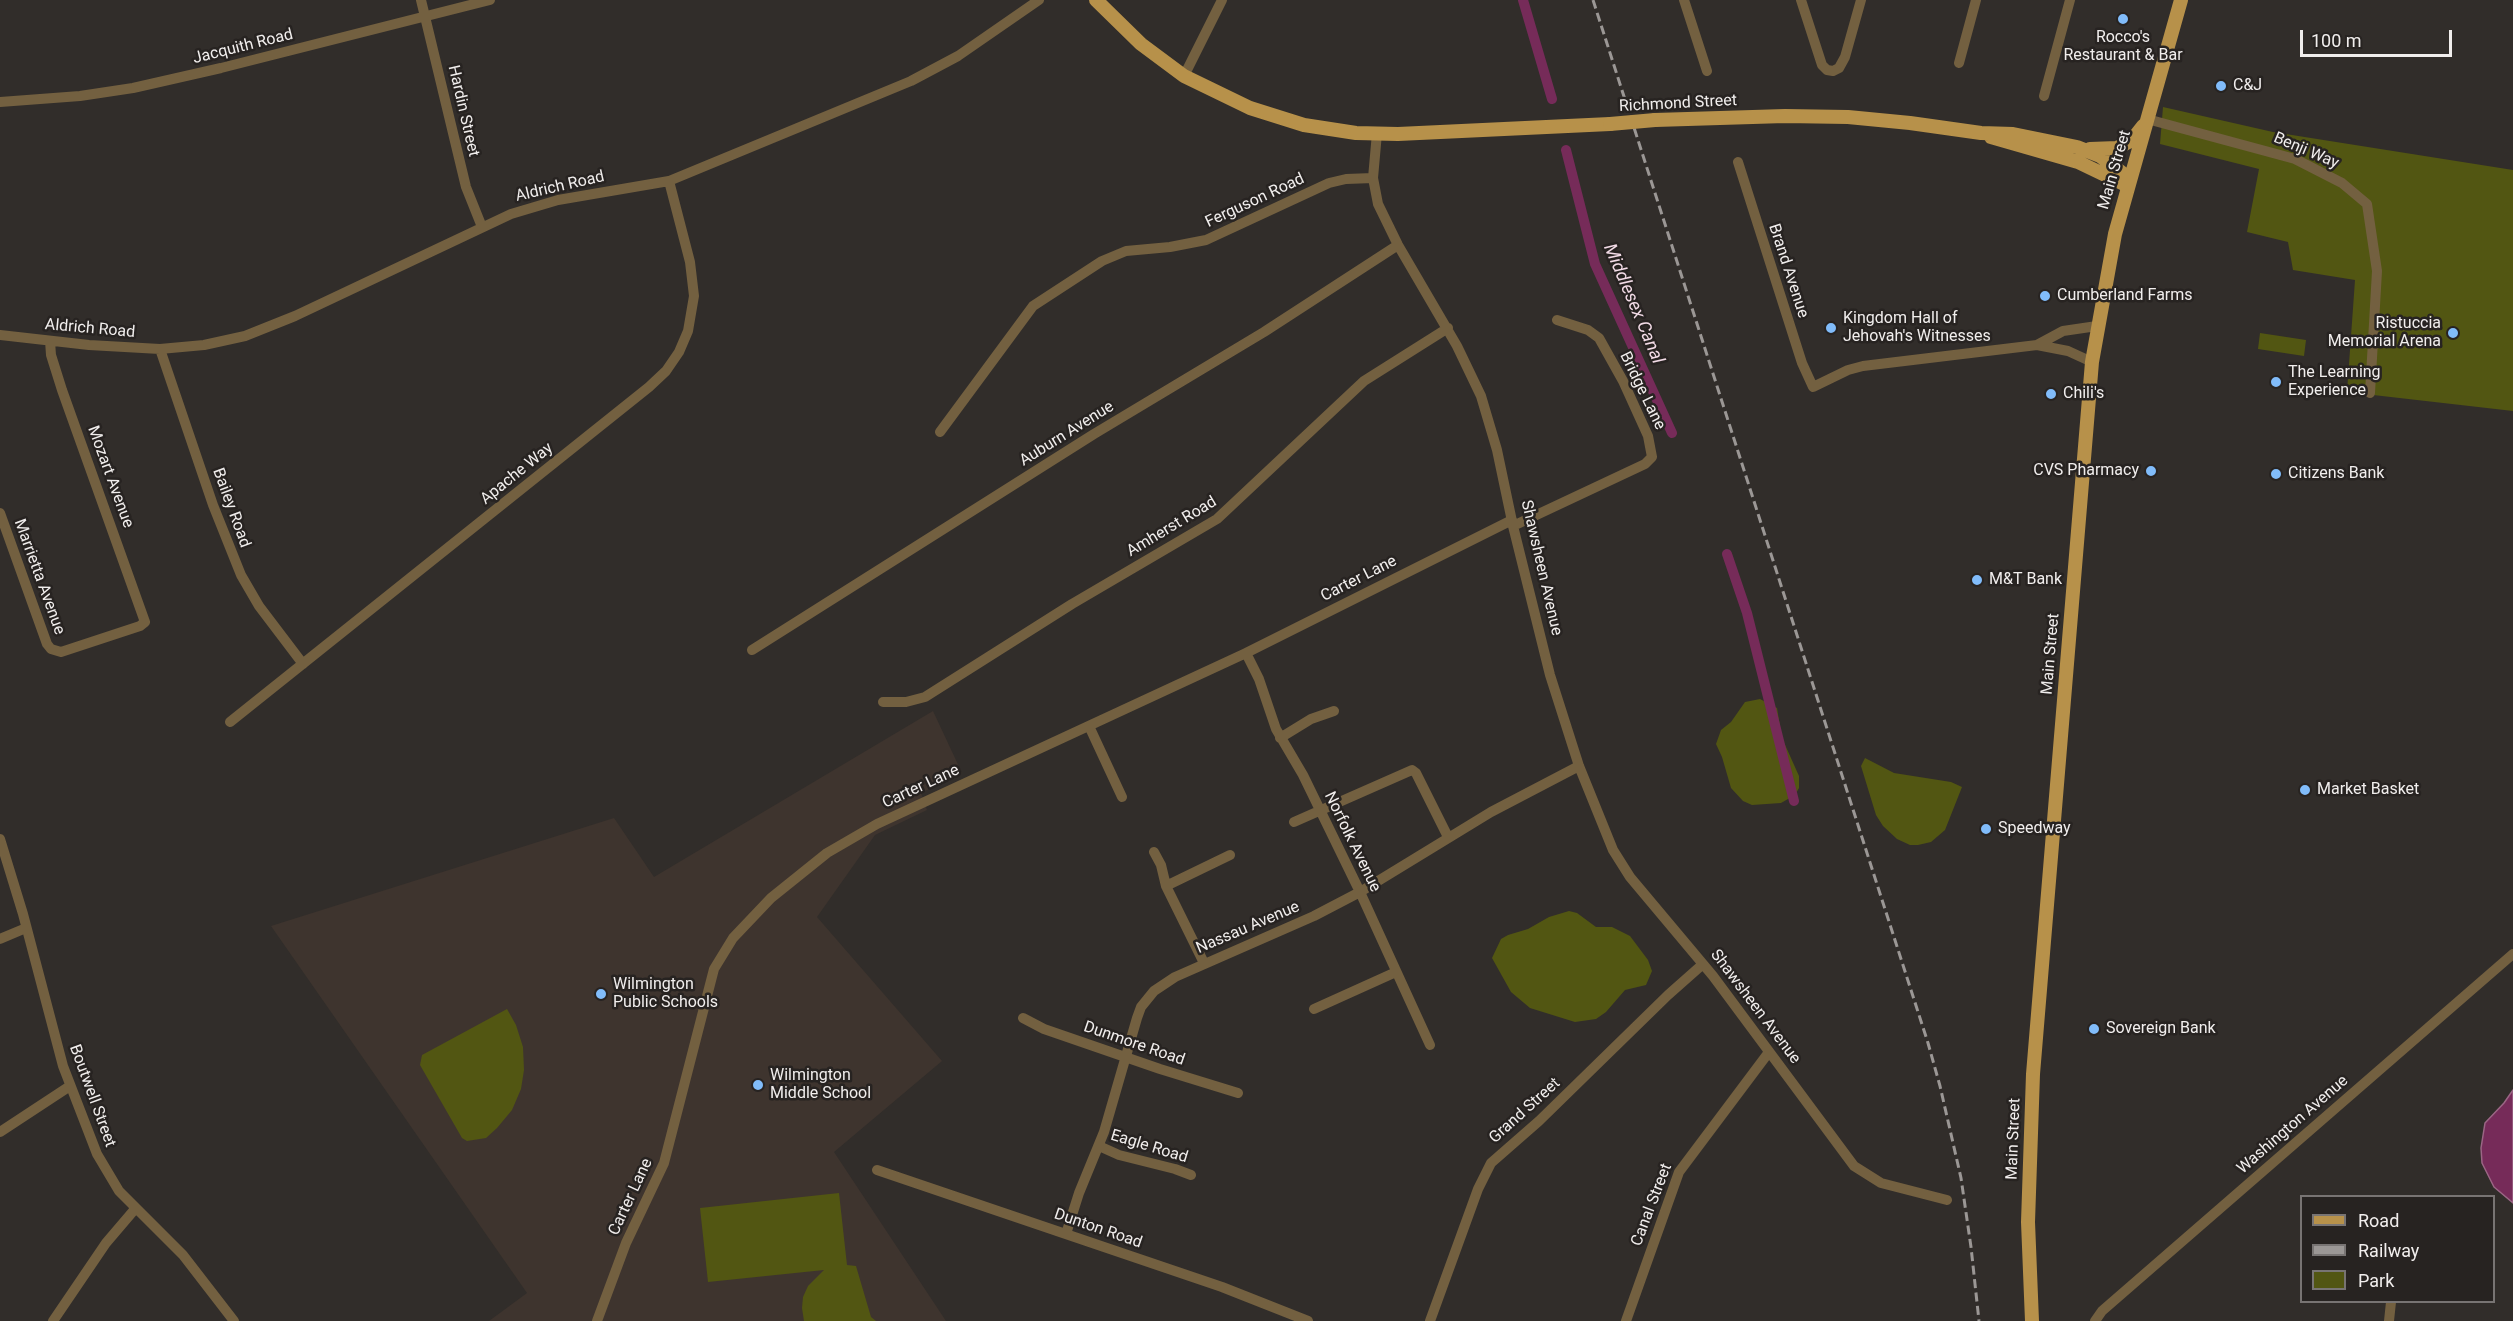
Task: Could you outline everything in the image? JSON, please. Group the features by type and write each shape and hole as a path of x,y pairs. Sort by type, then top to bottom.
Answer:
{"main road":[{"path":"1095,0 1156,56 1184,76 1233,101 1270,116 1330,129 1377,134"},
{"name":"Main Street","path":"2032,1321 2028,1222 2033,1074 2092,362 2112,244 2181,0"},
{"name":"Richmond Street","path":"1377,134 1655,120 1826,116 1910,123 1981,133 2020,135 2077,147 2100,156 2114,166 2128,186"},
{"path":"2077,147 2098,150 2117,148 2132,140 2147,119"},
{"name":"Richmond Street","path":"1981,133 2012,145 2078,162 2128,186"}],"street":[{"name":"Hardin Street","path":"421,0 466,187 482,227"},
{"name":"Jacquith Road","path":"0,102 124,90 490,0"},
{"name":"Aldrich Road","path":"0,335 50,341 160,348 204,345 245,336 294,316 518,211 558,200 669,182 927,74 1039,0"},
{"path":"1184,76 1222,0"},
{"path":"1684,0 1707,71"},
{"path":"1801,0 1820,61 1830,71 1837,69 1845,57 1861,0"},
{"path":"1959,63 1976,0"},
{"path":"2044,96 2070,0"},
{"name":"Benji Way","path":"2147,119 2295,159 2342,183 2367,204 2377,271 2370,393"},
{"name":"Shawsheen Avenue","path":"1377,134 1373,178 1378,204 1398,245 1448,328 1474,379 1487,415 1548,666 1579,766 1604,829 1621,864 1703,964 1854,1166 1881,1184 1947,1200"},
{"name":"Brand Avenue","path":"1738,162 1802,363 1813,387 1848,370 1871,365 2037,345"},
{"name":"Ferguson Road","path":"940,432 1033,306 1102,261 1126,251 1170,247 1206,240 1329,183 1357,178 1373,178"},
{"name":"Apache Way","path":"230,723 649,387 673,362 684,341 691,319 694,285 669,182"},
{"name":"Auburn Avenue","path":"752,650 1094,434 1264,332 1398,245"},
{"name":"Bridge Lane","path":"1512,523 1645,464 1652,457 1651,443 1644,425 1599,338 1588,330 1557,320"},
{"path":"2037,345 2063,331 2097,326"},
{"name":"Amherst Road","path":"883,702 906,702 925,697 1071,604 1217,519 1364,381 1448,328"},
{"name":"Mozart Avenue","path":"50,341 51,355 59,382 145,622 140,626 61,652 53,651"},
{"path":"2037,345 2068,351 2092,362"},
{"name":"Bailey Road","path":"160,348 213,505 241,575 259,606 303,664"},
{"name":"Marrietta Avenue","path":"0,513 47,644 53,651"},
{"name":"Carter Lane","path":"597,1321 626,1243 664,1163 712,975 721,956 738,932 782,888 843,843 913,807 1246,653 1512,523"},
{"name":"Norfolk Avenue","path":"1246,653 1280,738 1303,775 1430,1045"},
{"path":"1280,738 1311,718 1334,711"},
{"path":"1089,726 1122,797"},
{"name":"Nassau Avenue","path":"1066,1234 1079,1193 1099,1146 1137,1018 1148,998 1164,983 1204,963 1307,919 1360,892 1506,803 1579,766"},
{"path":"1294,822 1412,770 1416,773 1448,837"},
{"name":"Boutwell Street","path":"0,839 70,1086 97,1154 119,1191 183,1255 234,1321"},
{"path":"1154,852 1161,865 1166,886 1204,963"},
{"path":"1166,886 1230,855"},
{"path":"0,939 26,928"},
{"name":"Washington Avenue","path":"2095,1321 2102,1311 2513,954"},
{"name":"Grand Street","path":"1430,1321 1478,1189 1491,1163 1539,1121 1668,995 1703,964"},
{"path":"1314,1009 1396,972"},
{"name":"Dunmore Road","path":"1023,1018 1036,1026 1238,1093"},
{"name":"Canal Street","path":"1626,1321 1679,1172 1768,1052"},
{"path":"0,1132 42,1102 70,1086"},
{"name":"Eagle Road","path":"1099,1146 1119,1155 1191,1175"},
{"name":"Dunton Road","path":"877,1170 1222,1287 1308,1321"},
{"path":"53,1321 106,1243 135,1209"},
{"path":"2389,1321 2391,1303"}],"shaded area":[{"name":"Wilmington Public Schools","path":"933,711 962,773 921,793 927,810 875,835 817,917 942,1061 834,1152 946,1321 489,1321 527,1293 271,926 614,818 654,877"},
{"path":"2513,1090 2513,1203 2494,1187 2482,1163 2481,1148 2485,1123"}],"green space":[{"path":"2163,107 2273,132 2513,170 2513,411 2347,392 2355,280 2293,270 2288,242 2247,232 2259,169 2160,144"},
{"path":"2260,333 2306,340 2304,356 2258,349"},
{"path":"1760,699 1777,708 1782,738 1799,776 1799,788 1795,795 1781,803 1752,805 1743,801 1731,788 1716,744 1721,730 1731,722 1745,702"},
{"path":"1865,758 1894,773 1951,782 1962,787 1945,830 1931,842 1918,845 1910,845 1897,839 1883,826 1876,815 1861,766"},
{"path":"1569,911 1577,913 1596,927 1612,927 1630,936 1648,960 1652,971 1646,985 1625,990 1606,1012 1596,1019 1575,1022 1530,1008 1511,992 1492,958 1501,939 1528,929 1549,917"},
{"path":"507,1009 516,1025 523,1047 524,1070 521,1089 512,1110 497,1128 486,1138 467,1141 462,1138 420,1065 422,1055"},
{"path":"839,1193 847,1265 856,1266 871,1317 876,1321 804,1321 803,1297 808,1286 824,1270 708,1282 700,1208"}],"waterway":[{"name":"Middlesex Canal","path":"1523,0 1552,99"},
{"name":"Middlesex Canal","path":"1566,150 1595,264 1672,433"},
{"name":"Middlesex Canal","path":"1727,554 1747,613 1794,801"}],"railway":[{"path":"1593,0 1928,1043 1961,1178 1979,1321"}],"place":[{"name":"Rocco's Restaurant & Bar","path":"2123,19"},
{"name":"C&J","path":"2221,86"},
{"name":"Cumberland Farms","path":"2045,296"},
{"name":"Kingdom Hall of Jehovah's Witnesses","path":"1831,328"},
{"name":"Ristuccia Memorial Arena","path":"2453,333"},
{"name":"The Learning Experience","path":"2276,382"},
{"name":"Chili's","path":"2051,394"},
{"name":"CVS Pharmacy","path":"2151,471"},
{"name":"Citizens Bank","path":"2276,474"},
{"name":"M&T Bank","path":"1977,580"},
{"name":"Market Basket","path":"2305,790"},
{"name":"Speedway","path":"1986,829"},
{"name":"Wilmington Public Schools","path":"601,994"},
{"name":"Sovereign Bank","path":"2094,1029"},
{"name":"Wilmington Middle School","path":"758,1085"}]}
